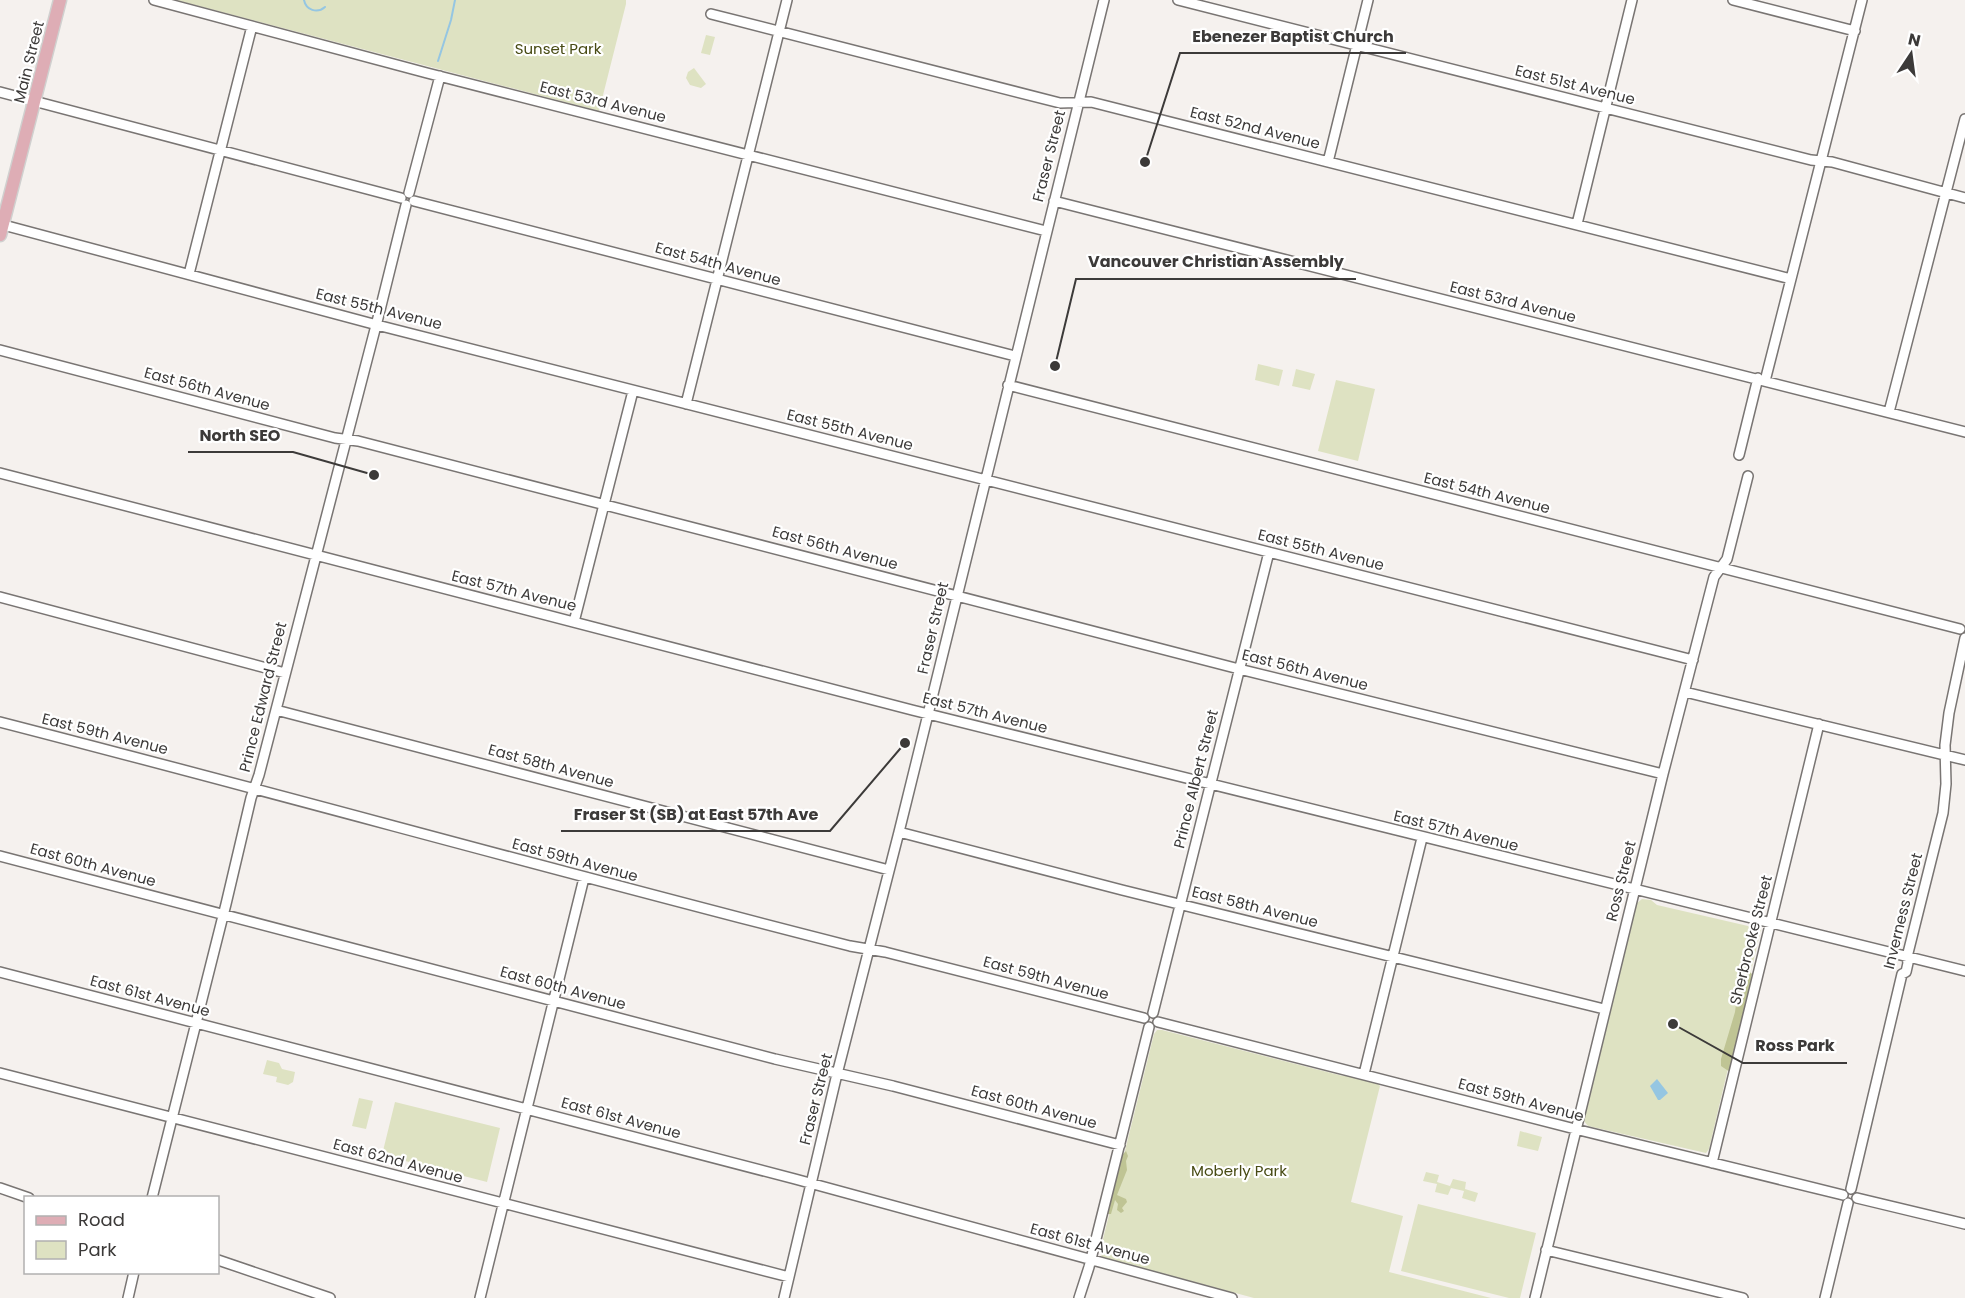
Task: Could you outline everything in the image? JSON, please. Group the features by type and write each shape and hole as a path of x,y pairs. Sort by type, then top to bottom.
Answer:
{"main road":[{"name":"Main Street","path":"1,228 60,0"}],"street":[{"name":"East 53rd Avenue","path":"154,0 440,76 1046,231"},
{"path":"686,404 787,0"},
{"name":"Fraser Street","path":"784,1298 837,1074 1104,0"},
{"name":"East 51st Avenue","path":"1178,0 1965,198"},
{"path":"1328,162 1368,0"},
{"path":"1577,224 1632,0"},
{"path":"1732,0 1855,31"},
{"path":"1739,455 1791,279 1862,0"},
{"name":"East 52nd Avenue","path":"711,14 1063,104 1091,102 1791,279"},
{"path":"189,274 252,26"},
{"name":"Prince Edward Street","path":"152,1196 254,789 377,325 440,76"},
{"name":"East 54th Avenue","path":"0,92 1015,356"},
{"path":"1889,412 1965,119"},
{"name":"East 53rd Avenue","path":"1054,201 1965,432"},
{"name":"East 55th Avenue","path":"1,228 189,274 633,391 1693,660"},
{"name":"East 56th Avenue","path":"0,350 604,503 1239,669 1662,774"},
{"name":"East 54th Avenue","path":"1008,385 1964,632"},
{"path":"574,622 633,391"},
{"name":"East 57th Avenue","path":"0,473 928,714 1965,971"},
{"name":"Ross Street","path":"1535,1298 1662,774 1714,577 1727,559 1748,476"},
{"name":"Prince Albert Street","path":"1153,1013 1269,552"},
{"path":"0,597 285,673"},
{"name":"Inverness Street","path":"1825,1298 1902,974 1906,972 1907,957 1942,813 1946,784 1948,713 1964,632"},
{"path":"1685,692 1965,760"},
{"name":"East 58th Avenue","path":"276,710 889,870"},
{"name":"East 59th Avenue","path":"0,722 585,878 1144,1018"},
{"name":"Sherbrooke Street","path":"1712,1163 1819,724"},
{"name":"East 58th Avenue","path":"899,832 1604,1010"},
{"path":"1364,1074 1422,838"},
{"name":"East 60th Avenue","path":"0,856 837,1074 893,1086 1120,1145"},
{"path":"480,1298 585,878"},
{"name":"East 61st Avenue","path":"0,972 528,1109 1232,1298"},
{"path":"1153,1013 1158,1017 1158,1022 1154,1027 1149,1028 1144,1023 1144,1018 1146,1014 1153,1013"},
{"name":"East 59th Avenue","path":"1158,1022 1575,1129 1965,1224"},
{"path":"1079,1298 1091,1260 1149,1028"},
{"name":"East 62nd Avenue","path":"0,1072 789,1277"},
{"path":"0,1188 26,1196"},
{"path":"1546,1250 1743,1298"},
{"path":"219,1260 330,1298"},
{"path":"128,1298 134,1274"}],"green space":[{"name":"Sunset Park","path":"176,0 626,0 626,4 599,111"},
{"path":"706,35 715,37 710,55 701,53"},
{"path":"694,68 706,84 701,88 690,85 686,78 688,72"},
{"path":"1258,364 1283,370 1279,386 1255,380"},
{"path":"1296,369 1315,374 1310,390 1292,386"},
{"path":"1336,380 1375,389 1358,461 1318,451"},
{"path":"1642,899 1651,900 1657,905 1761,929 1709,1149 1706,1153 1588,1126 1584,1121 1637,903"},
{"path":"1744,970 1752,974 1751,978 1754,982 1730,1072 1721,1066 1721,1059 1735,1012 1740,975"},
{"name":"Moberly Park","path":"1157,1030 1377,1083 1380,1086 1351,1202 1403,1216 1389,1272 1491,1298 1254,1298 1102,1257 1100,1251 1154,1034"},
{"path":"267,1060 279,1063 282,1069 295,1072 293,1082 288,1085 276,1082 277,1077 263,1074"},
{"path":"359,1098 373,1101 366,1129 352,1126"},
{"path":"395,1102 500,1128 487,1182 382,1155"},
{"path":"1520,1131 1542,1137 1538,1151 1517,1146"},
{"path":"1126,1151 1127,1170 1117,1195 1126,1199 1127,1202 1121,1213 1117,1210 1118,1204 1115,1200 1111,1214 1108,1214 1107,1201 1112,1196 1110,1192 1120,1157"},
{"path":"1426,1172 1439,1175 1437,1182 1450,1186 1453,1179 1466,1182 1465,1189 1478,1193 1475,1202 1462,1198 1464,1191 1451,1188 1448,1195 1435,1192 1437,1184 1423,1181"},
{"path":"1418,1204 1536,1233 1520,1298 1509,1298 1401,1271"}],"water":[{"path":"1657,1079 1668,1093 1660,1100 1650,1086"}],"waterway":[{"path":"304,0 312,10 325,7"},
{"path":"438,61 455,0"}],"place":[{"name":"Ebenezer Baptist Church","path":"1145,162"},
{"name":"Vancouver Christian Assembly","path":"1055,366"},
{"name":"North SEO","path":"374,475"},
{"name":"Fraser St (SB) at East 57th Ave","path":"905,743"},
{"name":"Ross Park","path":"1673,1024"}]}
